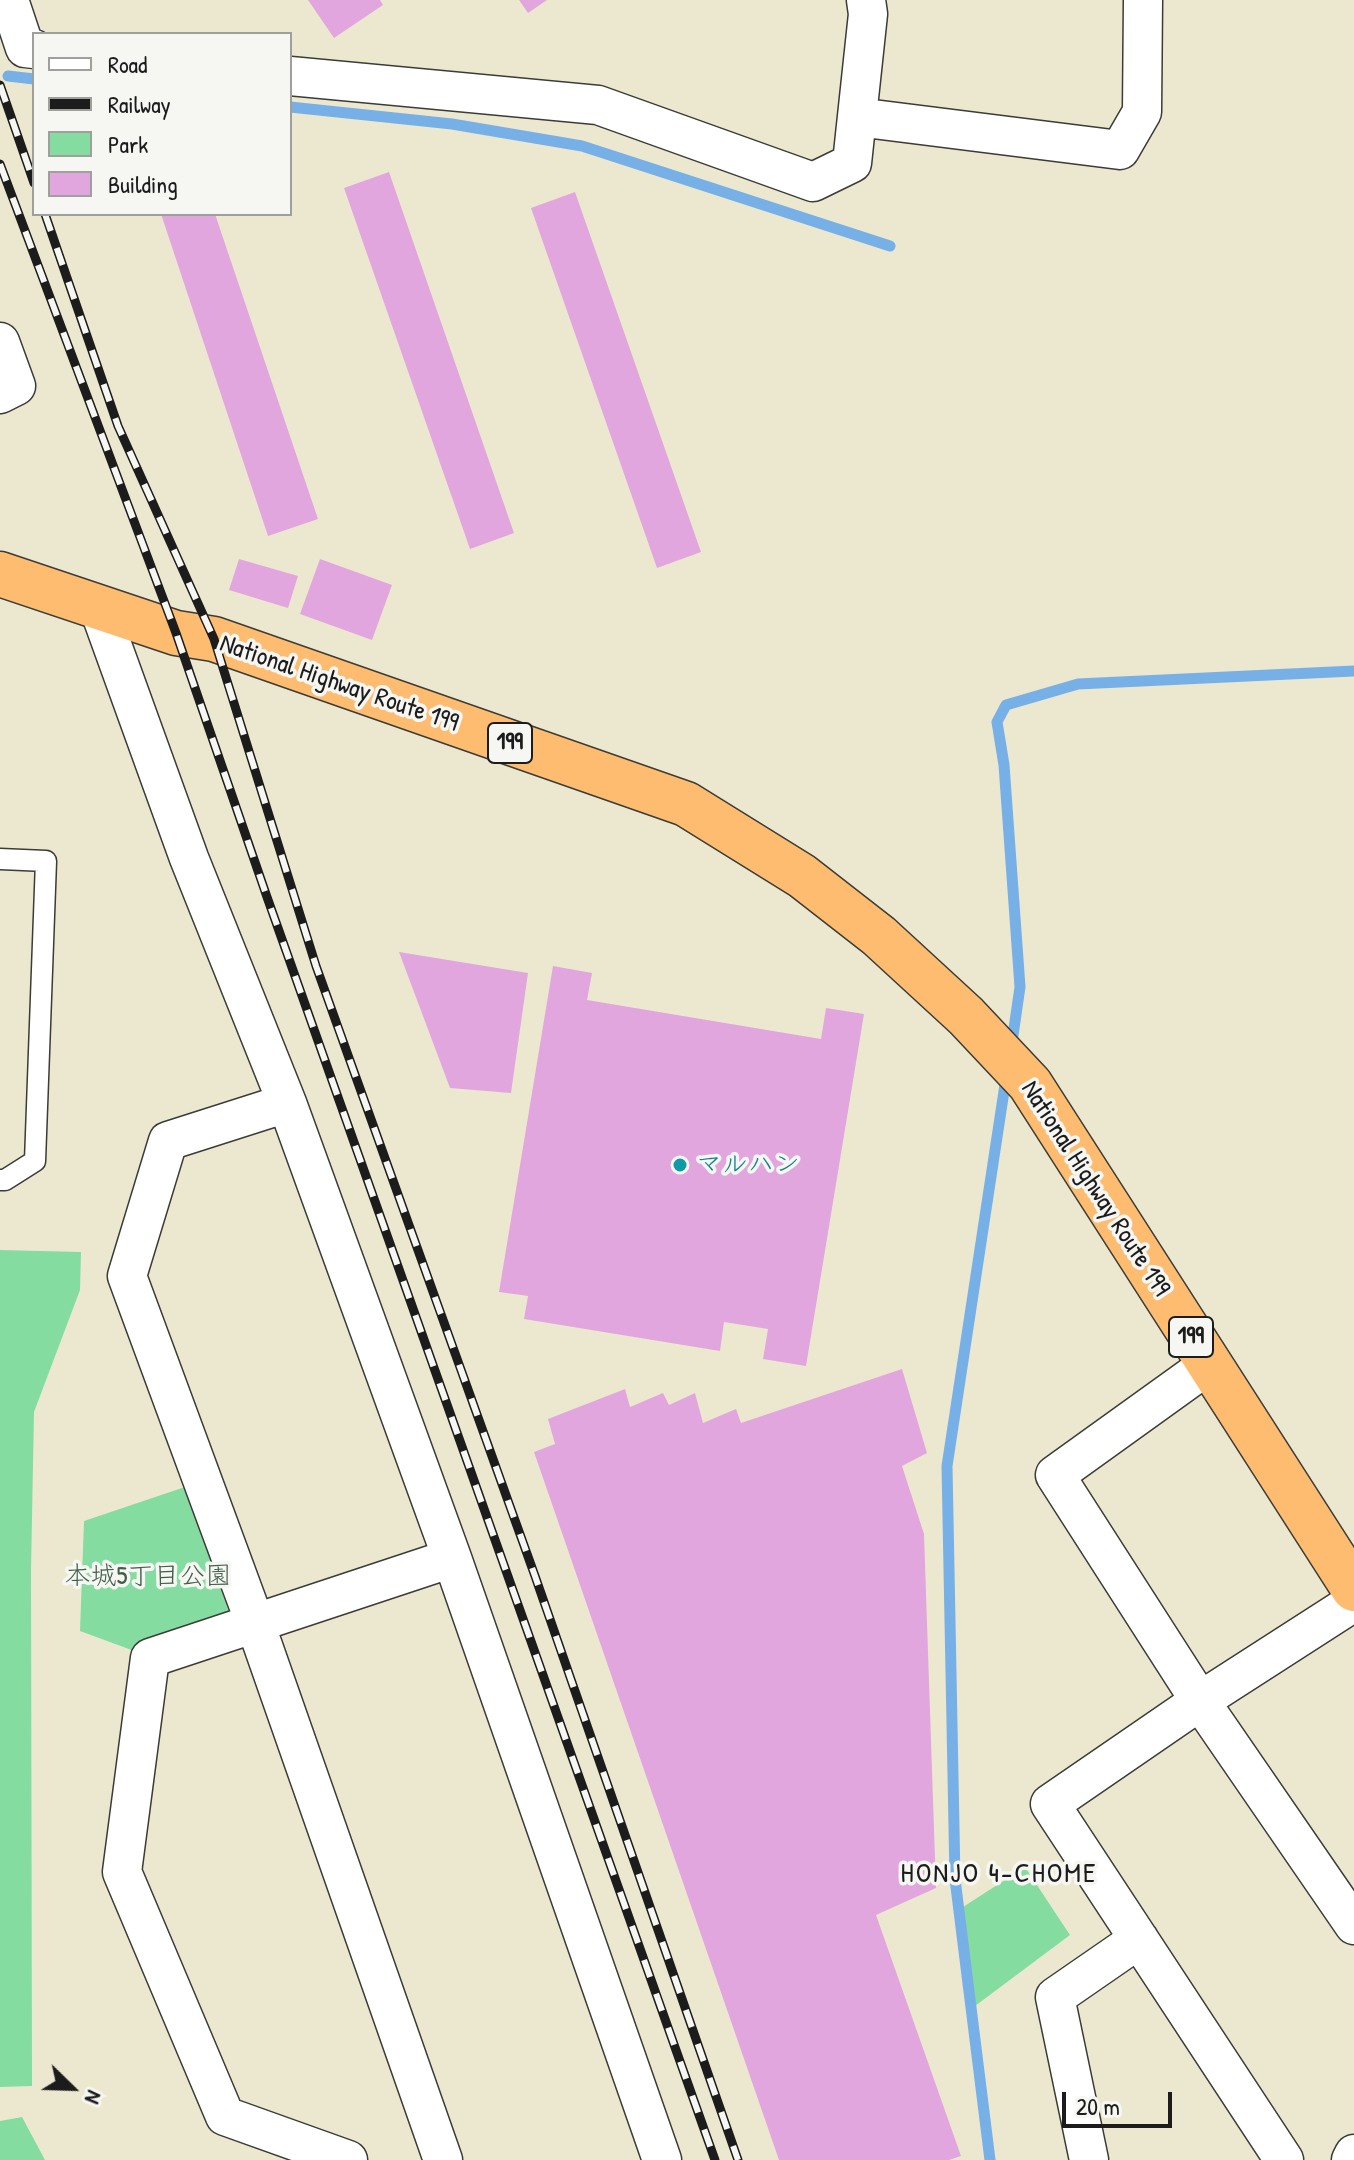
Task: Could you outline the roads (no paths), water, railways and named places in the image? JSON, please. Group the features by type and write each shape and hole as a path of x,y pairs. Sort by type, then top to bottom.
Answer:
{"highway":[{"name":"National Highway Route 199","path":"0,574 176,633 214,639 686,804 802,876 879,936 966,1016 1030,1084 1354,1589"}],"street":[{"path":"9,0 25,48 32,49"},
{"path":"292,76 598,105 813,182 852,163 868,14 866,0"},
{"path":"857,117 1120,150 1142,112 1143,0"},
{"path":"0,342 16,386 0,394"},
{"path":"98,606 189,858 287,1103 452,1558 662,2160"},
{"path":"287,1103 168,1141 127,1276 255,1623 443,2160"},
{"path":"1208,1365 1055,1475 1200,1701 1354,1925"},
{"path":"348,2160 225,2116 122,1872 150,1658 452,1558"},
{"path":"1284,2160 1050,1804 1200,1701 1354,1602"},
{"path":"1089,2160 1055,1997 1139,1939"},
{"path":"1351,2160 1354,2154"}],"lane":[{"path":"0,859 46,861 35,1161 0,1180"}],"waterway":[{"path":"8,76 32,79"},
{"path":"292,107 452,124 582,146 890,246"},
{"path":"1011,1049 1020,987 1004,765 997,722 1006,705 1078,684 1354,671"},
{"path":"990,2160 955,1879 947,1466 1006,1078"}],"railway":[{"path":"0,85 32,177"},
{"path":"0,164 176,633 715,2160"},
{"path":"46,216 118,426 214,639 316,966 535,1576 738,2160"}],"place":[{"name":"マルハン","path":"680,1165"}],"district":[{"name":"HONJO 4-CHOME","path":"999,1875"}],"park label":[{"name":"本城5丁目公園","path":"148,1577"}]}
